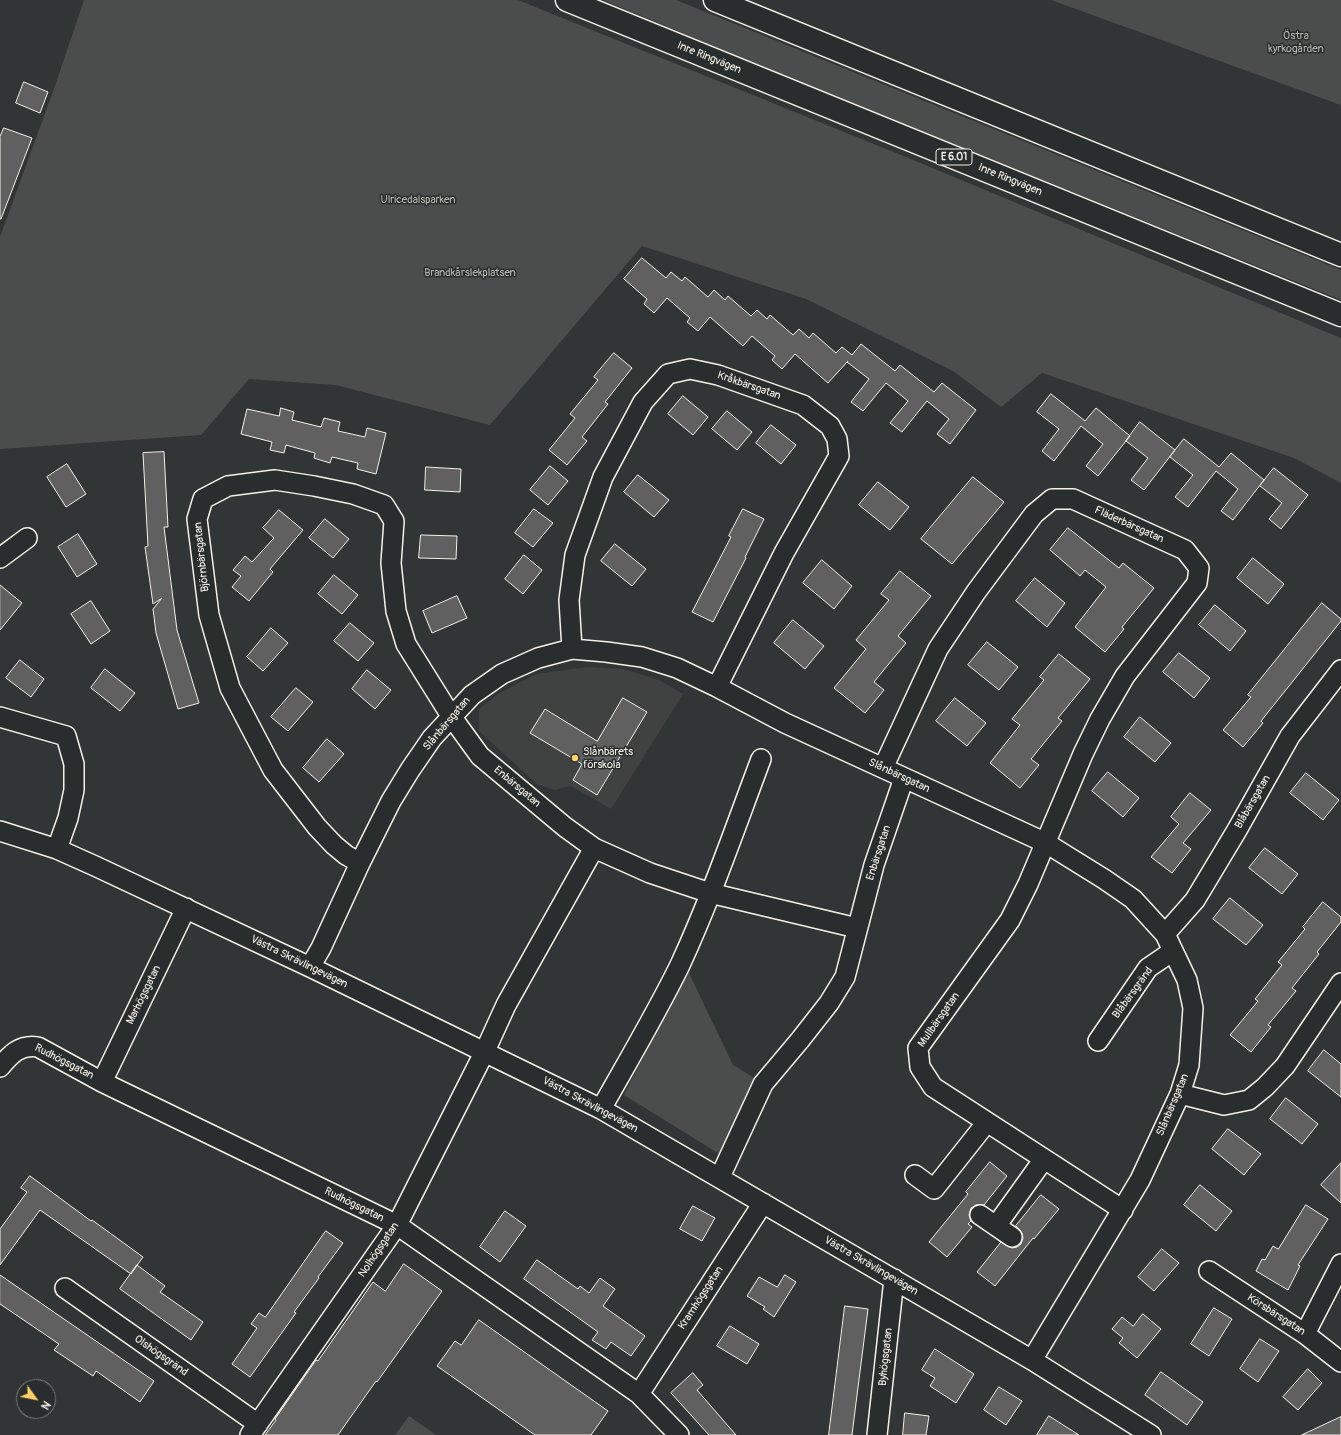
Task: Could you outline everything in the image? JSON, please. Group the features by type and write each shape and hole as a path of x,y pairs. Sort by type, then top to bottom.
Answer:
{"highway":[{"name":"Inre Ringvägen","path":"567,0 1341,315"},
{"path":"715,0 1341,255"}],"street":[{"name":"Kråkbärsgatan","path":"572,649 569,600 575,554 603,477 643,402 668,374 690,369 718,375 803,405 830,426 837,439 839,456 784,553 717,687"},
{"name":"Björnbärsgatan","path":"360,863 346,855 334,845 273,770 230,688 209,615 197,519 203,499 228,486 275,480 353,494 384,505 394,521 391,563 396,612 406,644 451,716"},
{"name":"Fläderbärsgatan","path":"883,768 938,649 976,592 1034,514 1052,498 1073,500 1184,550 1199,568 1197,583 1125,676 1100,718 1046,843"},
{"path":"0,558 27,538"},
{"name":"Slånbärsgatan","path":"310,967 321,948 360,863 391,801 432,738 472,695 502,674 538,658 572,649 642,657 677,668 717,687 785,723 1046,843 1133,899 1165,934 1187,980 1193,1008 1190,1065 1180,1094 1140,1180 1032,1360"},
{"name":"Blåbärsgatan","path":"1165,934 1194,900 1244,818 1290,736 1341,670"},
{"name":"Enbärsgatan","path":"451,716 480,756 566,827 594,848 650,873 710,893 857,928"},
{"path":"0,717 66,736 74,764 74,790 68,818 57,849"},
{"path":"601,1109 632,1055 680,965 710,893 761,759"},
{"name":"Enbärsgatan","path":"720,1177 763,1084 800,1040 829,1002 845,977 874,865 904,778"},
{"name":"Västra Skrävlingevägen","path":"0,831 57,849 186,908 411,1017 485,1051 601,1109 1032,1360 1151,1435"},
{"name":"Mullbärsgatan","path":"1046,843 1010,920 918,1048 920,1067 932,1087 1123,1210"},
{"name":"Nolhögsgatan","path":"254,1430 396,1225 485,1051 506,1005 594,848"},
{"name":"Marhögsgatan","path":"102,1082 186,908"},
{"name":"Blåbärsgränd","path":"1098,1040 1148,968 1173,951"},
{"path":"1180,1094 1224,1105 1248,1100 1265,1087 1285,1066 1341,983"},
{"name":"Rudhögsgatan","path":"0,1067 16,1050 29,1045 38,1047 102,1082 396,1225 639,1394 679,1435"},
{"path":"915,1175 934,1189 987,1122"},
{"path":"996,1226 1044,1159"},
{"name":"Kramhögsgatan","path":"639,1394 763,1202"},
{"path":"980,1215 1012,1237"},
{"path":"1305,1334 1341,1264"},
{"name":"Körsbärsgatan","path":"1209,1272 1305,1334 1341,1362"},
{"name":"Byhögsgatan","path":"877,1435 894,1279"},
{"name":"Olshögsgränd","path":"65,1288 254,1430"}],"shaded area":[{"name":"Slånbärets förskola","path":"588,667 623,669 659,680 683,694 611,809 571,786 555,790 538,785 479,731 479,709 500,693 536,674"}],"green space":[{"name":"Ulricedalsparken","path":"84,0 518,0 906,157 1341,338 1341,483 1294,458 1042,373 1001,407 953,371 806,299 642,246 490,425 336,385 249,379 201,435 0,449 0,237 55,86"},
{"path":"603,0 676,0 1341,270 1341,300 814,88"},
{"name":"Östra kyrkogården","path":"1051,0 1341,0 1341,105"},
{"path":"687,969 733,1065 756,1079 721,1155 624,1095"},
{"path":"409,1416 436,1435 395,1435"}],"building":[{"path":"24,82 48,92 40,113 16,103"},
{"path":"4,128 32,138 0,219 0,137"},
{"path":"642,258 666,278 671,272 682,281 685,277 708,297 714,290 725,300 728,296 751,316 757,310 767,319 770,315 793,335 799,329 809,338 813,333 836,353 842,347 852,355 861,344 895,371 900,365 934,392 942,383 976,410 950,444 937,434 949,419 927,401 902,432 890,423 908,401 886,383 863,411 851,402 869,379 847,362 828,383 795,354 782,369 772,360 775,356 752,336 743,346 710,317 698,331 687,322 690,318 667,298 654,313 644,304 647,299 624,279"},
{"path":"614,353 632,368 605,402 608,404 582,437 587,441 567,465 549,450 575,418 570,414 598,380 594,377"},
{"path":"1051,394 1085,421 1096,408 1130,436 1098,476 1086,466 1103,444 1081,426 1054,461 1042,451 1059,429 1037,412"},
{"path":"683,396 708,417 693,435 668,414"},
{"path":"281,408 294,412 292,420 321,427 324,418 340,422 338,431 365,437 367,428 386,433 376,474 357,469 358,463 332,457 330,463 314,458 315,453 286,445 284,453 270,450 272,442 241,434 247,409 279,416"},
{"path":"727,411 752,432 737,450 712,429"},
{"path":"1140,422 1175,450 1144,490 1131,480 1148,458 1126,441"},
{"path":"771,425 796,445 781,464 756,443"},
{"path":"1184,439 1219,467 1231,453 1264,480 1233,520 1221,511 1238,489 1216,471 1188,507 1175,497 1193,475 1170,457"},
{"path":"164,452 168,527 164,527 177,630 199,703 178,709 156,633 153,609 162,598 153,604 145,547 148,546 143,453"},
{"path":"67,464 86,494 66,507 47,477"},
{"path":"550,466 568,481 548,505 530,490"},
{"path":"426,467 461,469 460,492 425,490"},
{"path":"1274,468 1308,495 1281,529 1269,519 1282,503 1260,486"},
{"path":"638,475 669,500 654,517 624,492"},
{"path":"973,477 1004,502 952,564 921,539"},
{"path":"878,482 909,507 890,530 859,505"},
{"path":"534,509 553,523 533,547 515,533"},
{"path":"743,509 764,519 713,622 692,612 731,537 729,536"},
{"path":"279,510 303,530 270,569 273,572 249,601 232,587 241,576 233,570 245,556 252,562 274,538 263,528"},
{"path":"325,519 349,539 333,558 309,538"},
{"path":"1068,528 1119,568 1123,563 1154,588 1122,627 1124,629 1105,652 1075,627 1106,587 1085,570 1080,576 1050,550"},
{"path":"78,534 97,564 77,577 58,547"},
{"path":"421,535 457,536 456,559 419,558"},
{"path":"615,544 646,569 632,586 601,561"},
{"path":"524,555 542,570 523,594 505,579"},
{"path":"1253,558 1284,584 1268,604 1237,578"},
{"path":"822,560 852,586 834,609 803,583"},
{"path":"900,571 931,596 898,636 906,643 874,682 884,690 865,713 834,688 866,649 856,640 889,600 881,594"},
{"path":"334,575 358,595 342,614 318,594"},
{"path":"1035,578 1065,603 1047,627 1016,601"},
{"path":"0,585 22,603 0,630"},
{"path":"457,596 467,618 432,633 423,611"},
{"path":"91,601 110,631 91,644 71,614"},
{"path":"1322,603 1341,619 1341,621 1261,721 1263,723 1243,747 1223,730 1251,697 1248,695"},
{"path":"1215,605 1246,631 1230,651 1199,625"},
{"path":"793,620 824,646 805,669 774,643"},
{"path":"350,623 374,643 358,661 334,641"},
{"path":"271,628 288,643 263,671 247,657"},
{"path":"987,642 1018,667 999,690 968,665"},
{"path":"1179,653 1210,678 1194,698 1163,672"},
{"path":"1059,654 1090,679 1058,718 1062,721 1031,759 1039,765 1020,788 990,763 1020,725 1012,719 1044,680 1040,677"},
{"path":"20,660 44,679 31,697 6,678"},
{"path":"105,669 135,693 120,711 91,688"},
{"path":"367,670 391,690 375,709 352,689"},
{"path":"296,688 313,702 288,731 271,717"},
{"path":"623,698 647,712 597,795 573,780 582,764 530,733 545,709 597,741"},
{"path":"955,698 986,723 967,746 936,721"},
{"path":"1140,717 1171,743 1155,762 1124,737"},
{"path":"327,739 344,754 319,782 303,768"},
{"path":"1108,772 1139,798 1123,817 1092,791"},
{"path":"1306,773 1339,800 1323,820 1290,793"},
{"path":"1190,793 1211,810 1183,843 1191,849 1172,873 1151,857 1179,824 1171,817"},
{"path":"1265,848 1298,874 1282,894 1249,868"},
{"path":"1230,898 1263,925 1246,945 1213,919"},
{"path":"1323,902 1341,917 1341,922 1317,952 1319,954 1292,988 1296,991 1268,1025 1271,1027 1251,1052 1230,1035 1258,1001 1255,999 1282,965 1278,962 1305,929 1303,927"},
{"path":"1324,1050 1341,1064 1341,1097 1308,1071"},
{"path":"1286,1098 1318,1124 1302,1144 1270,1119"},
{"path":"1228,1129 1261,1154 1244,1175 1212,1149"},
{"path":"990,1162 1007,1176 984,1205 976,1205 971,1208 969,1215 971,1221 968,1224 972,1227 947,1257 929,1242 968,1194 966,1192"},
{"path":"1341,1163 1341,1203 1321,1185"},
{"path":"30,1176 143,1257 131,1274 40,1210 0,1265 0,1229 27,1192 21,1188"},
{"path":"1200,1185 1232,1211 1216,1231 1184,1205"},
{"path":"1041,1195 1059,1209 1034,1239 1033,1238 995,1286 977,1272 1001,1242 1012,1248 1021,1244 1023,1238 1022,1233 1016,1226"},
{"path":"1306,1205 1328,1219 1298,1265 1300,1266 1288,1290 1256,1271 1262,1259 1265,1260 1273,1246 1278,1249"},
{"path":"693,1206 715,1218 702,1241 680,1229"},
{"path":"505,1211 526,1226 500,1262 480,1247"},
{"path":"326,1231 343,1243 294,1312 296,1313 250,1377 232,1364 257,1328 251,1324 259,1313 265,1317"},
{"path":"1162,1249 1179,1263 1154,1291 1138,1277"},
{"path":"537,1260 578,1289 580,1286 589,1293 600,1278 615,1289 603,1306 645,1336 631,1356 611,1342 606,1349 592,1340 598,1332 524,1279"},
{"path":"404,1264 442,1291 338,1435 265,1435 316,1360 318,1361 373,1282 385,1291"},
{"path":"137,1265 165,1286 160,1292 203,1322 191,1340 120,1289"},
{"path":"0,1275 154,1381 140,1402 96,1371 93,1376 54,1350 59,1344 0,1304"},
{"path":"785,1275 796,1282 774,1317 763,1309 765,1307 747,1296 759,1277 777,1287"},
{"path":"845,1306 868,1309 852,1435 829,1435"},
{"path":"1214,1308 1232,1319 1209,1356 1191,1344"},
{"path":"1143,1314 1161,1329 1137,1358 1119,1343 1123,1338 1112,1329 1122,1317 1133,1326"},
{"path":"479,1320 608,1411 591,1435 535,1435 437,1366 455,1341 461,1345"},
{"path":"730,1326 759,1344 747,1364 717,1346"},
{"path":"1260,1339 1279,1351 1258,1382 1240,1369"},
{"path":"935,1349 974,1374 956,1403 930,1386 935,1378 922,1370"},
{"path":"1308,1369 1322,1383 1298,1410 1283,1397"},
{"path":"1161,1372 1203,1402 1187,1425 1145,1395"},
{"path":"693,1373 703,1385 697,1390 736,1435 709,1435 671,1393"},
{"path":"999,1387 1022,1401 1006,1425 984,1410"},
{"path":"905,1413 929,1416 926,1435 903,1435"},
{"path":"1049,1416 1079,1435 1037,1435"},
{"path":"1341,1417 1341,1435 1302,1435"}],"place":[{"name":"Slånbärets förskola","path":"575,758"}],"park label":[{"name":"Brandkårslekplatsen","path":"470,273"}]}
